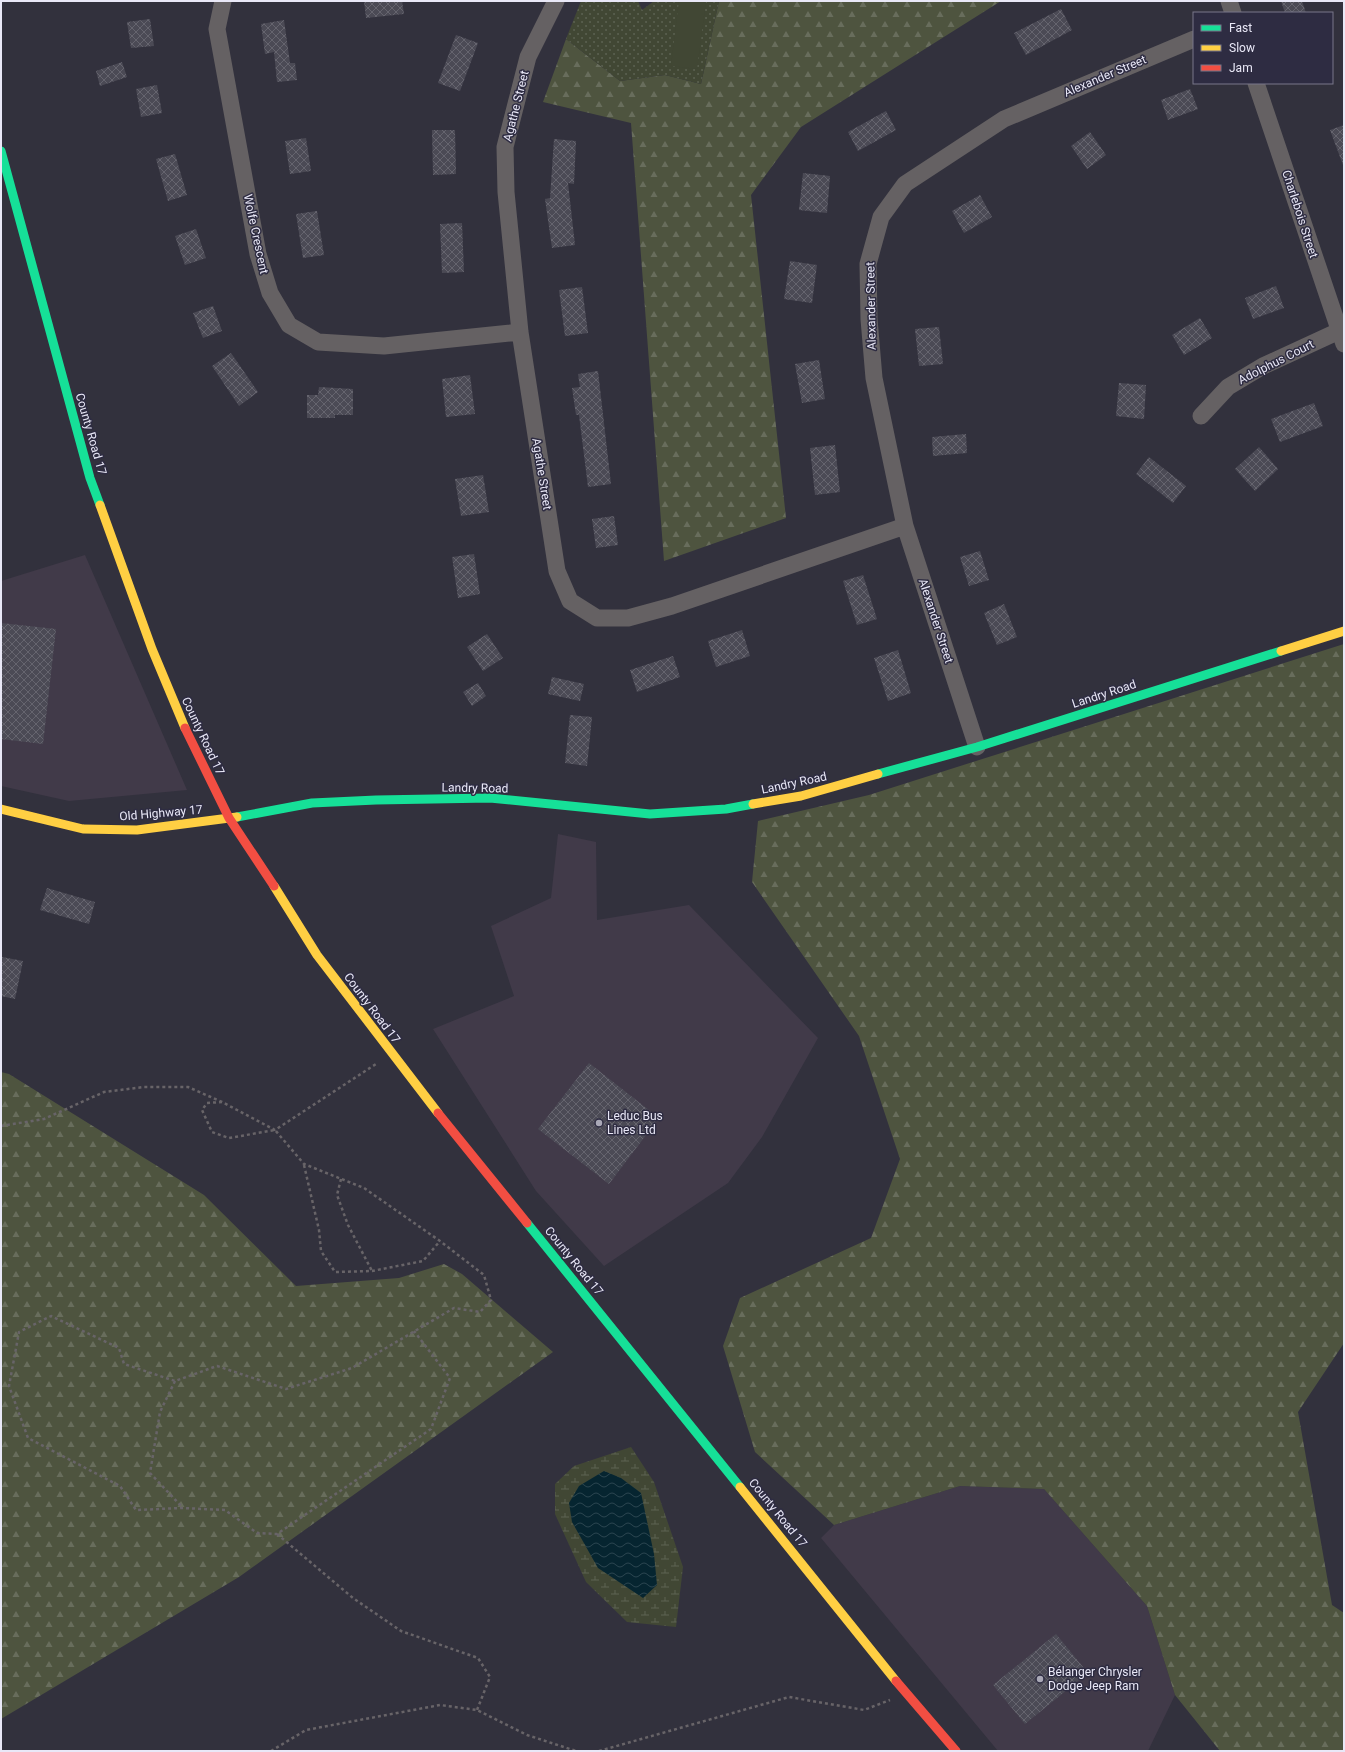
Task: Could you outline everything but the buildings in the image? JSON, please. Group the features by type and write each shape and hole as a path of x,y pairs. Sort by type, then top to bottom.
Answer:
{"main road":[{"name":"County Road 17","path":"1,151 90,478 152,649 179,715 229,818 317,954 391,1054 907,1694 956,1751"},
{"name":"Landry Road","path":"229,818 312,803 490,798 650,814 726,809 801,796 977,747 1344,631"},
{"name":"Old Highway 17","path":"1,809 83,829 137,830 229,818"}],"street":[{"name":"Wolfe Crescent","path":"223,1 218,28 258,254 270,293 289,325 318,342 384,346 520,332"},
{"name":"Agathe Street","path":"556,1 528,57 505,147 506,192 520,332 557,571 570,601 597,618 628,618 672,606 905,526"},
{"path":"1229,1 1233,12"},
{"name":"Alexander Street","path":"977,747 905,526 874,378 869,319 868,264 881,217 905,184 1004,119 1193,39"},
{"name":"Charlebois Street","path":"1256,84 1342,335"},
{"name":"Adolphus Court","path":"1201,416 1228,387 1263,366 1342,335"}],"path":[{"path":"222,1102 207,1103 202,1110 212,1132 229,1138 275,1130 391,1054"},
{"path":"1,1126 44,1119 104,1092 144,1086 188,1087 222,1102 275,1130 304,1164 364,1188 440,1241 484,1275 491,1300 480,1312 454,1308 414,1331 352,1368 286,1389 217,1366 175,1380 124,1364 119,1348 51,1316 19,1332 9,1386 28,1438 120,1486 136,1510 182,1508 225,1510 257,1533 277,1534 432,1428 450,1378 414,1331"},
{"path":"304,1164 319,1230 321,1251 335,1272 372,1271 423,1261 440,1241"},
{"path":"341,1179 337,1195 348,1225 372,1271"},
{"path":"175,1380 160,1412 150,1473 182,1508"},
{"path":"277,1534 353,1598 401,1630 478,1658 490,1677 477,1710"},
{"path":"599,1751 789,1697 864,1710 907,1694"},
{"path":"271,1751 306,1730 440,1705 477,1710 527,1735 576,1751"}],"shaded area":[{"path":"85,555 187,790 69,801 1,786 1,581"},
{"path":"558,834 596,842 597,920 689,905 818,1038 762,1137 728,1183 604,1266 536,1191 433,1029 514,996 491,926 551,898"},
{"path":"960,1486 1044,1489 1147,1606 1175,1695 1148,1751 998,1751 821,1538 834,1525"}],"green space":[{"path":"581,1 638,1 642,10 654,1 719,1 701,84 665,75 620,81 566,39"},
{"path":"679,1 706,1 697,69 671,66"},
{"path":"719,1 1001,1 801,127 751,195 786,518 664,561 631,123 543,102 566,39 620,81 665,75 701,84"},
{"path":"1344,644 1344,1343 1298,1412 1332,1605 1344,1613 1344,1751 1220,1751 1175,1695 1147,1606 1044,1489 960,1486 834,1525 755,1452 723,1346 740,1298 871,1238 900,1159 859,1036 752,882 758,821 869,795"},
{"path":"1,1072 9,1074 204,1195 296,1286 399,1278 444,1264 462,1274 553,1352 239,1577 1,1719"},
{"path":"631,1447 654,1482 683,1567 676,1627 627,1622 586,1582 555,1514 555,1484 574,1466"}],"water":[{"path":"604,1471 621,1478 641,1493 654,1554 657,1585 643,1598 598,1568 572,1522 569,1503 579,1486"}],"traffic: fast":[{"path":"1,151 90,478 100,505"},
{"path":"878,774 977,747 1281,651"},
{"path":"237,817 312,803 376,800 490,798 650,814 726,809 753,804"},
{"path":"527,1223 740,1487"}],"traffic: slow":[{"path":"100,505 152,649 185,728"},
{"path":"1281,651 1344,631"},
{"path":"753,804 801,796 878,774"},
{"path":"1,809 83,829 137,830 237,817"},
{"path":"274,886 317,955 438,1113"},
{"path":"740,1487 896,1681"}],"traffic: jam":[{"path":"185,728 229,818 274,886"},
{"path":"438,1113 527,1223"},
{"path":"896,1681 956,1751"}],"place":[{"name":"Leduc Bus Lines Ltd","path":"599,1123"},
{"name":"Bélanger Chrysler Dodge Jeep Ram","path":"1040,1679"}]}
